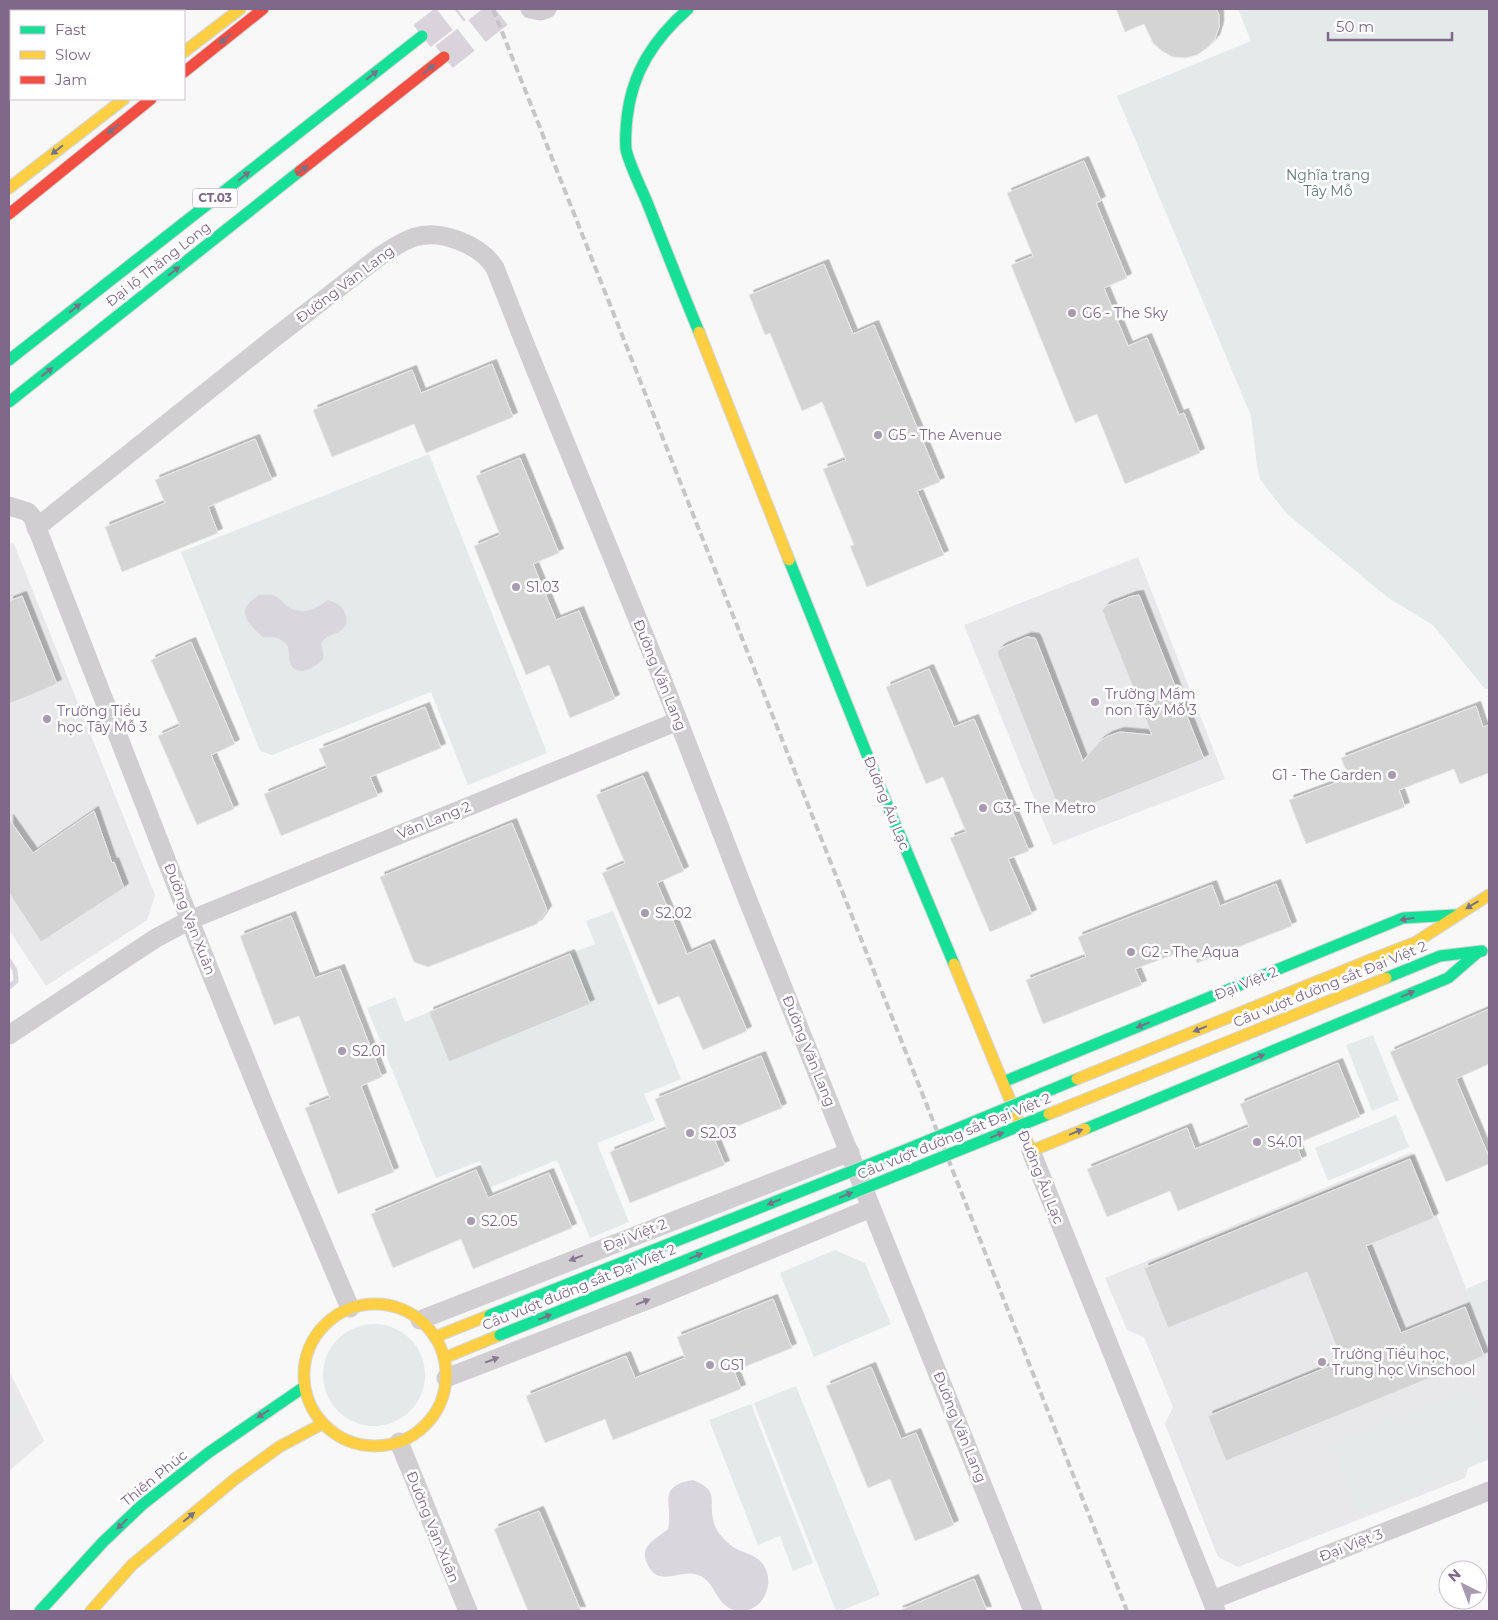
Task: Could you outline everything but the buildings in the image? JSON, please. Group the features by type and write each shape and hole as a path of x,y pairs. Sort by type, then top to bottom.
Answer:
{"main road":[{"path":"185,51 240,9"},
{"path":"185,71 263,9"},
{"name":"Đường Âu Lạc","path":"688,9 659,37 635,81 625,128 626,150 892,816 1004,1082 1030,1151"},
{"name":"CT.03","path":"9,360 422,36"},
{"name":"Đại lộ Thăng Long","path":"9,402 444,57"},
{"path":"9,188 123,100"},
{"path":"9,214 150,100"},
{"name":"Đại Việt 2","path":"1004,1082 1403,918 1455,915 1489,895"},
{"name":"Cầu vượt đường sắt Đại Việt 2","path":"435,1337 910,1148 1416,942 1455,915"},
{"path":"1030,1151 1448,978 1484,951"},
{"name":"Cầu vượt đường sắt Đại Việt 2","path":"444,1358 1440,956 1484,951"},
{"path":"363,1305 391,1306 404,1310 420,1320 435,1337 444,1358 446,1378 444,1391 440,1405 433,1417 412,1436 386,1446 358,1445 333,1434 314,1413 304,1387 305,1359 317,1334 326,1323 337,1315 350,1308 363,1305"},
{"name":"Thiên Phúc","path":"40,1611 103,1542 142,1505 215,1448 304,1387"},
{"path":"91,1611 132,1565 235,1479 279,1447 322,1424"}],"street":[{"path":"530,9 540,11 547,9"},
{"name":"Đường Văn Lang","path":"36,528 269,342 398,244 416,237 430,235 448,237 473,247 486,256 495,268 678,721 1033,1611"},
{"name":"Đường Vạn Xuân","path":"9,506 28,512 33,518 262,1100 350,1308"},
{"name":"Văn Lang 2","path":"9,1035 156,938 190,920 678,721"},
{"name":"Đường Âu Lạc","path":"1030,1151 1214,1606"},
{"name":"Đại Việt 2","path":"420,1320 850,1152"},
{"path":"446,1378 653,1298 872,1208"},
{"name":"Đường Vạn Xuân","path":"400,1442 468,1611"},
{"name":"Đại Việt 3","path":"1214,1606 1489,1491"}],"shaded area":[{"name":"Trường Tiểu học Tây Mỗ 3","path":"9,543 14,544 155,895 147,920 46,986 9,930"},
{"name":"Trường Mầm non Tây Mỗ 3","path":"1138,557 1225,779 1053,845 964,625"},
{"path":"259,595 275,596 287,606 298,611 313,609 328,600 339,605 344,611 346,625 321,644 323,659 311,668 302,671 297,670 290,663 289,649 283,641 277,638 263,637 248,622 245,611 247,606"},
{"name":"Trường Tiểu học, Trung học Vinschool","path":"1412,1152 1489,1346 1489,1459 1468,1468 1465,1478 1238,1567 1218,1557 1165,1424 1173,1407 1144,1337 1127,1330 1105,1278"},
{"path":"9,1371 44,1441 9,1471"},
{"path":"693,1480 710,1491 714,1523 720,1535 733,1547 759,1560 767,1571 767,1590 758,1605 750,1609 741,1611 726,1606 721,1602 708,1582 698,1575 688,1573 665,1577 656,1575 646,1560 646,1549 668,1529 668,1498 670,1492 681,1483"}],"green space":[{"name":"Nghĩa trang Tây Mỗ","path":"1238,9 1489,9 1489,689 1485,689 1433,625 1387,597 1286,513 1260,479 1251,416 1117,96 1251,41"},
{"path":"429,454 547,753 468,785 431,692 272,755 260,751 181,552"},
{"path":"613,911 681,1079 644,1094 655,1120 597,1143 629,1222 590,1238 557,1160 491,1187 480,1161 436,1178 367,1008 395,997 405,1022 429,1012 449,1062 590,1004 570,954 595,944 586,921"},
{"path":"1373,1035 1399,1100 1372,1111 1346,1045"},
{"path":"1396,1115 1409,1147 1328,1181 1315,1148"},
{"path":"835,1250 865,1263 891,1324 814,1357 780,1273"},
{"path":"1489,1279 1489,1346 1466,1289"},
{"path":"374,1324 393,1328 410,1339 421,1356 425,1375 421,1394 410,1411 393,1422 374,1426 355,1422 338,1411 327,1394 323,1375 327,1356 338,1339 355,1328"},
{"path":"796,1386 880,1595 840,1611 836,1611 754,1403"},
{"path":"9,1390 24,1408 9,1421"},
{"path":"1468,1391 1489,1444 1489,1459 1359,1512 1333,1445"},
{"path":"751,1404 813,1563 793,1571 780,1536 758,1545 709,1420"}],"waterway":[{"path":"9,961 15,970 16,981 9,987"}],"tunnel":[{"path":"422,36 457,9"},
{"path":"444,57 505,9"}],"railway":[{"path":"493,9 1127,1611"}],"traffic: fast":[{"path":"688,9 665,32 640,71 630,101 626,126 626,145 632,167 699,332"},
{"path":"9,360 422,36"},
{"path":"9,402 300,171"},
{"path":"789,560 888,807 954,964"},
{"path":"1003,1082 1403,918 1455,915"},
{"path":"1386,978 1440,956 1482,951"},
{"path":"1085,1129 1448,978 1478,952"},
{"path":"490,1315 910,1148 1077,1079"},
{"path":"500,1335 1049,1114"},
{"path":"40,1611 103,1542 142,1505 208,1453 304,1387"}],"traffic: slow":[{"path":"185,51 240,9"},
{"path":"9,188 123,100"},
{"path":"699,332 789,560"},
{"path":"1375,958 1416,942 1489,895"},
{"path":"1077,1079 1375,958"},
{"path":"954,964 1031,1151 1085,1129"},
{"path":"1049,1114 1386,978"},
{"path":"375,1304 389,1305 402,1309 415,1316 425,1325 434,1335 441,1348 445,1361 446,1375 445,1389 441,1402 434,1415 425,1425 415,1434 402,1441 389,1445 375,1446 361,1445 348,1441 335,1434 325,1425 316,1415 309,1402 305,1389 304,1375 305,1361 309,1348 316,1335 325,1325 335,1316 348,1309 361,1305 375,1304"},
{"path":"435,1337 490,1315"},
{"path":"444,1358 500,1335"},
{"path":"91,1611 132,1565 235,1479 279,1447 322,1424"}],"traffic: jam":[{"path":"185,71 263,9"},
{"path":"300,171 444,57"},
{"path":"9,214 150,100"}],"place":[{"name":"G6 - The Sky","path":"1072,313"},
{"name":"G5 - The Avenue","path":"878,435"},
{"name":"S1.03","path":"516,587"},
{"name":"Trường Mầm non Tây Mỗ 3","path":"1095,702"},
{"name":"Trường Tiểu học Tây Mỗ 3","path":"47,719"},
{"name":"G1 - The Garden","path":"1392,775"},
{"name":"G3 - The Metro","path":"983,808"},
{"name":"S2.02","path":"645,913"},
{"name":"G2 - The Aqua","path":"1131,952"},
{"name":"S2.01","path":"342,1051"},
{"name":"S2.03","path":"690,1133"},
{"name":"S4.01","path":"1257,1142"},
{"name":"S2.05","path":"471,1221"},
{"name":"Trường Tiểu học, Trung học Vinschool","path":"1322,1362"},
{"name":"GS1","path":"710,1365"}]}
